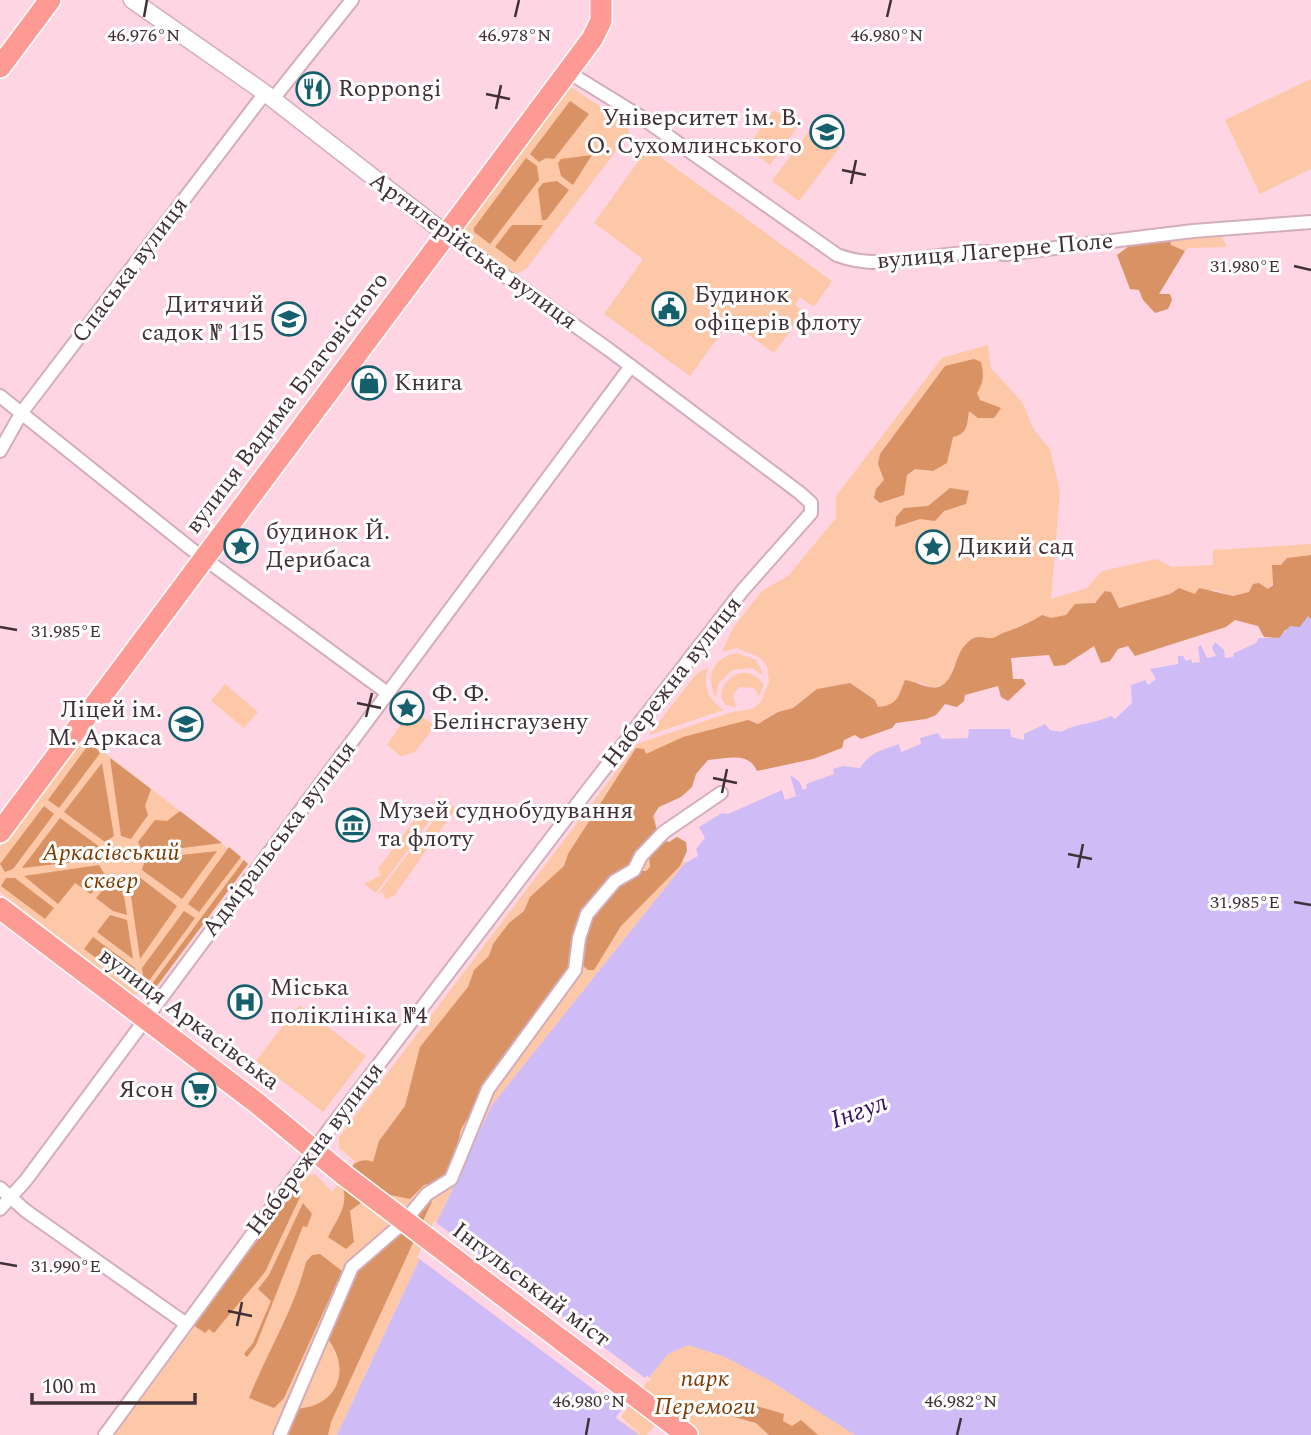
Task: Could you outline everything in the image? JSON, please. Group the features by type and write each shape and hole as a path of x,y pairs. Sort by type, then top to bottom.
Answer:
{"highway":[{"path":"0,67 50,0"},
{"name":"вулиця Вадима Благовісного","path":"0,832 568,72 597,30 601,0"},
{"name":"вулиця Аркасівська","path":"0,908 344,1175"},
{"name":"Інгульський міст","path":"344,1175 687,1435"}],"street":[{"name":"Артилерійська вулиця","path":"132,0 270,96 446,234 631,366 811,503"},
{"name":"Спаська вулиця","path":"0,451 22,412 270,96 352,0"},
{"name":"вулиця Лагерне Поле","path":"568,72 641,117 837,255 855,262 893,261 989,251 1006,254 1194,231 1311,222"},
{"name":"Адміральська вулиця","path":"0,1209 11,1199 146,1019 386,692 631,366"},
{"path":"0,396 204,558 386,692"},
{"name":"Набережна вулиця","path":"106,1435 185,1323 314,1151 714,627 805,522 811,513 811,503"},
{"path":"279,1435 352,1267 404,1222 427,1194 451,1179 488,1089 575,970 579,938 587,914 615,881 634,870 641,856 664,832 721,793"},
{"path":"0,1188 11,1199 160,1308 185,1323"}],"green space":[{"path":"1311,79 1311,169 1260,194 1225,120"},
{"path":"571,87 628,125 629,134 526,269 516,274 468,240 464,227 564,91"},
{"path":"774,110 797,127 770,165 747,148"},
{"path":"813,126 840,147 799,201 772,181"},
{"path":"648,148 832,281 814,307 800,297 795,305 804,312 774,353 730,321 690,376 604,314 643,259 594,223"},
{"path":"1221,235 1227,247 1187,248 1185,251 1171,245 1170,239"},
{"path":"988,345 991,368 1022,402 1034,430 1050,449 1060,492 1051,599 1087,588 1102,571 1156,559 1172,567 1213,565 1213,550 1311,544 1311,555 1288,558 1268,589 1233,596 1215,590 1195,594 1179,588 1170,594 1118,608 1111,592 1105,591 1102,599 1091,603 1095,622 1002,633 953,666 951,680 935,687 919,682 901,690 898,699 890,705 878,707 875,700 850,683 818,689 793,708 778,712 758,724 748,721 646,754 657,831 685,863 492,1105 337,1435 115,1435 306,1176 315,1174 332,1192 355,1161 339,1148 339,1137 637,744 732,712 752,709 761,702 769,682 767,666 759,657 737,648 722,652 733,628 762,591 788,576 836,518 836,496 942,358"},
{"path":"737,653 756,660 764,676 752,668 732,670 718,684 716,697 711,682 713,669 722,659"},
{"path":"708,668 706,687 714,702 724,710 649,735 697,673"},
{"path":"740,673 754,675 764,685 759,696 754,688 739,687 733,695 736,707 726,705 722,696 724,686 730,678"},
{"path":"225,684 258,712 244,728 211,701"},
{"path":"411,709 435,726 415,752 401,756 387,745"},
{"name":"Аркасівський сквер","path":"80,740 105,753 248,864 160,983 148,994 133,994 0,892 0,847"},
{"path":"439,796 445,800 376,893 364,884 381,875 378,869 422,810 428,811"},
{"path":"448,802 456,808 394,896 385,899 383,892 377,895 410,851 417,850 415,845"},
{"path":"299,1005 366,1056 323,1112 256,1061"},
{"name":"парк Перемоги","path":"688,1345 706,1349 750,1369 798,1396 855,1435 674,1435 665,1413 647,1435 639,1435 616,1418 668,1354"}],"shaded area":[{"path":"570,101 589,114 554,159 546,158 539,162 530,154"},
{"path":"592,155 573,185 561,176 558,163 561,159"},
{"path":"526,158 537,166 539,180 490,244 474,232 474,228"},
{"path":"557,181 569,190 546,220 542,220 538,189 543,183"},
{"path":"512,225 543,225 515,262 495,247"},
{"path":"1170,239 1171,245 1185,251 1159,294 1170,294 1172,300 1168,309 1155,313 1143,300 1139,290 1130,289 1117,255 1132,244"},
{"path":"974,359 981,362 983,371 977,393 980,400 1001,408 994,418 978,418 969,411 964,431 953,437 947,463 933,471 915,469 907,475 904,495 880,503 874,498 876,489 884,480 878,464 880,454 945,366"},
{"path":"950,488 969,491 966,504 944,511 935,521 920,519 895,527 896,517 904,508 928,506"},
{"path":"1311,555 1311,619 1308,617 1300,627 1285,630 1280,638 1264,637 1258,626 1235,620 1226,627 1135,656 1128,646 1118,649 1110,661 1101,663 1094,646 1065,665 1054,666 1049,655 1011,658 1013,679 1023,679 1026,684 1008,701 1001,697 998,686 965,695 964,701 957,707 945,704 936,715 926,719 896,723 892,728 861,739 855,735 844,740 842,748 813,759 757,771 743,758 708,760 696,774 692,787 681,797 659,807 653,816 657,831 623,876 603,896 580,912 571,968 545,1006 539,1007 530,1023 514,1041 514,1047 461,1129 452,1168 436,1183 424,1185 410,1199 375,1192 350,1211 354,1242 346,1249 328,1237 344,1203 340,1182 358,1162 373,1162 379,1141 405,1106 420,1047 468,987 474,970 489,956 493,944 509,923 524,911 530,897 564,866 568,854 636,748 644,749 646,754 683,737 748,720 758,724 778,712 793,708 817,689 850,683 875,700 878,707 885,706 896,699 905,680 924,686 941,686 950,677 963,647 972,639 994,638 1042,615 1051,618 1066,615 1075,604 1095,603 1105,591 1111,592 1119,608 1170,594 1179,588 1195,594 1199,588 1233,596 1249,592 1253,584 1259,583 1268,589 1273,585 1272,565 1281,565 1287,558"},
{"path":"89,744 101,752 59,808 48,800"},
{"path":"110,758 151,789 145,806 148,815 131,839 121,836"},
{"path":"102,763 114,836 105,842 64,812"},
{"path":"44,806 54,814 13,869 5,872 0,864"},
{"path":"180,811 222,843 143,853 138,842 155,820 167,821"},
{"path":"60,818 104,850 102,859 22,868"},
{"path":"677,837 686,842 687,851 680,866 621,926 594,970 588,970 581,964 587,931 597,908 613,890 650,867 649,855 663,840 669,842"},
{"path":"229,847 241,857 199,912 188,904"},
{"path":"217,851 182,899 142,870 145,859"},
{"path":"244,860 248,864 156,987 152,984"},
{"path":"99,865 105,875 91,894 75,883 58,904 24,876"},
{"path":"138,876 177,906 140,959 129,882"},
{"path":"6,878 15,878 54,908 45,919 1,886"},
{"path":"111,880 122,884 127,915 113,911 96,898"},
{"path":"184,911 195,918 148,982 144,980 142,968"},
{"path":"110,915 127,920 133,959 97,932"},
{"path":"93,937 135,968 137,981 133,986 84,949"},
{"path":"296,1189 300,1197 265,1272 214,1333 209,1329 205,1333 193,1325"},
{"path":"430,1196 433,1199 331,1422 328,1435 284,1435 295,1409 321,1402 337,1385 339,1362 327,1338 356,1269"},
{"path":"303,1203 312,1214 307,1227 303,1226 256,1345 247,1357 244,1354 253,1343 271,1301 258,1289 269,1275"},
{"path":"320,1254 342,1271 284,1398 274,1408 249,1398 295,1297 306,1262 312,1255"},
{"path":"731,1402 743,1402 784,1414 783,1421 792,1426 801,1420 818,1435 769,1435 756,1423 734,1417"}],"water":[{"name":"Інгул","path":"1308,616 1311,619 1311,1435 855,1435 769,1380 725,1357 688,1345 668,1354 616,1418 639,1435 337,1435 492,1105 685,863 698,856 696,849 705,838 699,827 722,813 728,814 782,790 785,800 796,796 790,775 799,781 803,790 807,788 806,784 834,774 833,769 843,766 860,768 877,752 899,744 901,752 921,744 920,738 938,733 942,739 968,738 969,729 1010,729 1011,737 1024,740 1024,734 1045,724 1050,730 1061,732 1111,716 1115,719 1132,703 1131,685 1145,680 1148,685 1156,679 1150,669 1178,664 1178,656 1183,656 1186,661 1191,659 1192,663 1200,662 1198,647 1201,645 1207,658 1216,656 1212,648 1215,642 1224,650 1225,658 1233,657 1234,653 1256,643 1259,638 1279,638 1290,626 1300,627"}],"pier":[{"path":"434,1221 645,1378 647,1376 652,1380 648,1381 621,1417 642,1435 616,1418 621,1410 417,1257"}],"place":[{"name":"Roppongi","path":"313,89"},
{"name":"Університет ім. В. О. Сухомлинського","path":"827,132"},
{"name":"Будинок офіцерів флоту","path":"669,309"},
{"name":"Дитячий садок № 115","path":"289,319"},
{"name":"Книга","path":"369,383"},
{"name":"будинок Й. Дерибаса","path":"241,546"},
{"name":"Дикий сад","path":"933,547"},
{"name":"Ф. Ф. Белінсгаузену","path":"407,708"},
{"name":"Ліцей ім. М. Аркаса","path":"186,724"},
{"name":"Музей суднобудування та флоту","path":"353,825"},
{"name":"Міська поліклініка №4","path":"245,1002"},
{"name":"Ясон","path":"199,1090"}]}
